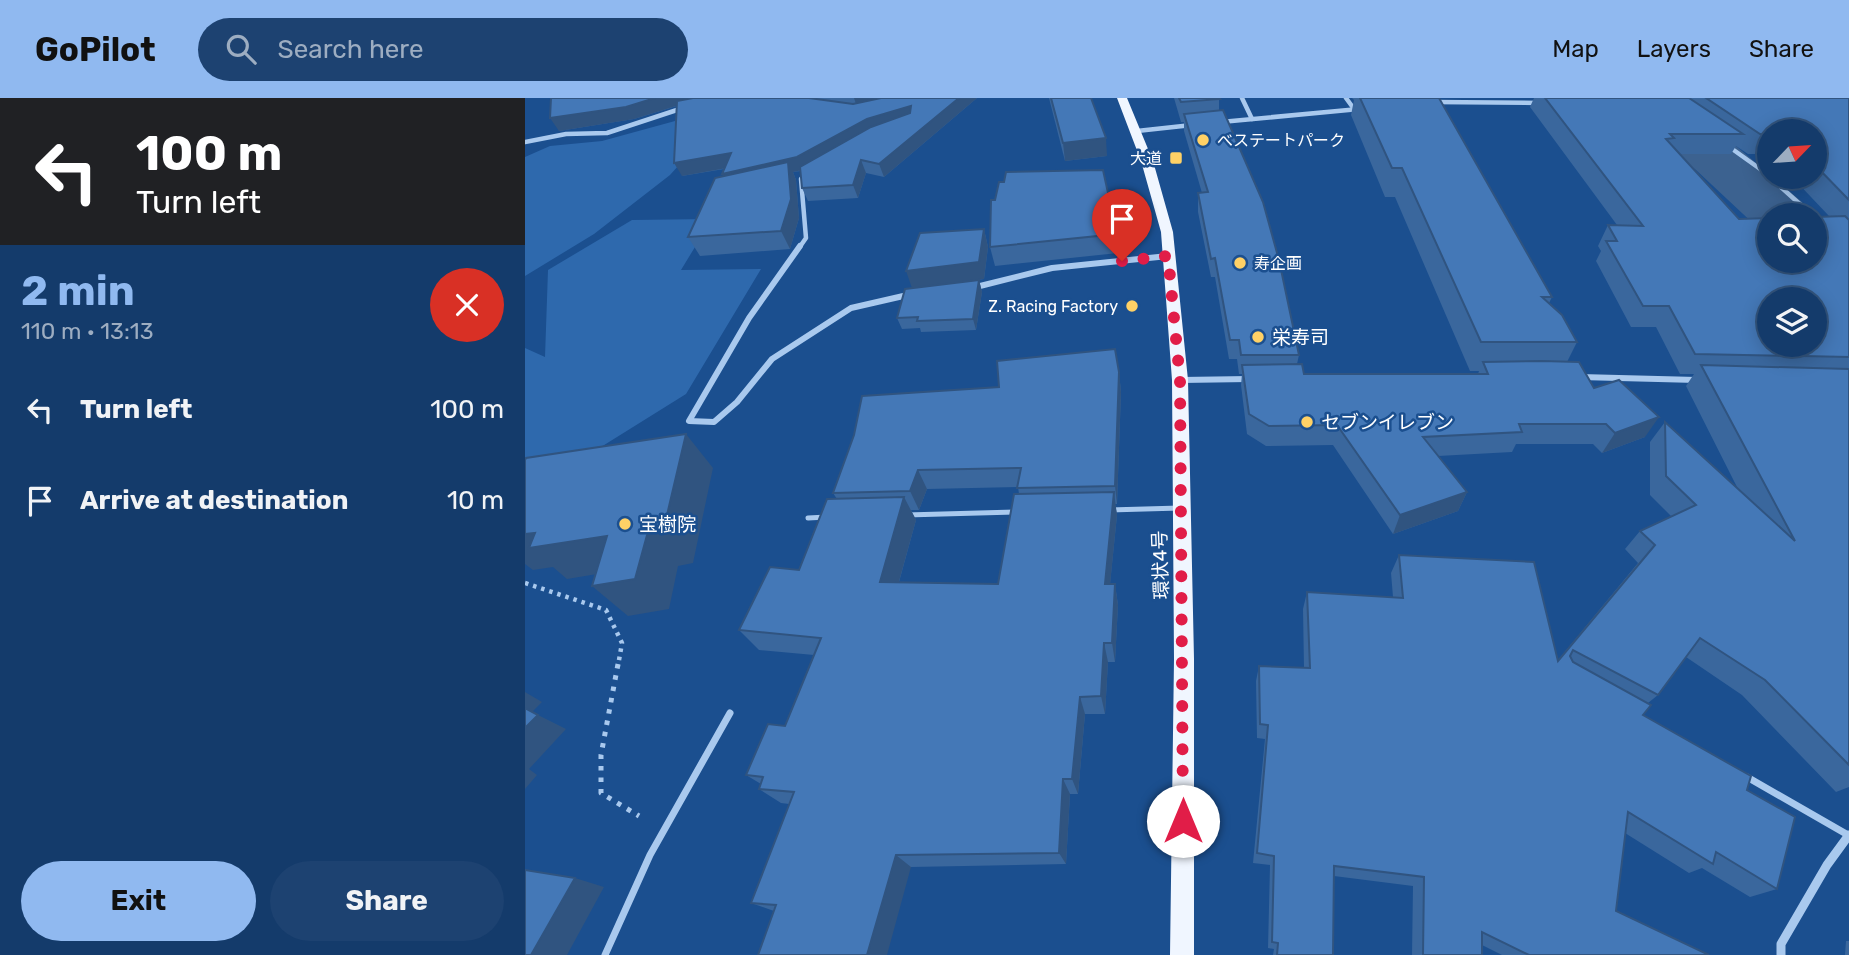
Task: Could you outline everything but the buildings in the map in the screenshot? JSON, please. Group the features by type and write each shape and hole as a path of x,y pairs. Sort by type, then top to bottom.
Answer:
{"main road":[{"name":"環状4号","path":"1122,98 1137,131 1167,232 1180,380 1179,508 1184,659 1182,955"}],"street":[{"path":"1242,98 1252,119"},
{"path":"1346,98 1354,109"},
{"path":"1422,103 1448,99 1552,103"},
{"path":"525,142 555,136 607,132 693,105"},
{"path":"1213,123 1368,108"},
{"path":"1137,131 1201,124"},
{"path":"1723,142 1763,171 1799,203"},
{"path":"805,174 801,179 806,237 749,318 689,421 714,422 737,402 772,359 851,308 921,293"},
{"path":"960,289 1052,268 1168,256"},
{"path":"1574,377 1712,381"},
{"path":"1180,380 1261,379"},
{"path":"1780,955 1781,944 1849,835"}],"lane":[{"path":"797,173 805,174 817,167"},
{"path":"1616,378 1619,388"},
{"path":"1097,510 1179,508"},
{"path":"904,515 1028,512"},
{"path":"808,518 835,517"},
{"path":"605,955 664,831 730,713"},
{"path":"1741,774 1849,835"}],"path":[{"path":"525,583 606,610 622,643 601,755 601,793 664,831"}],"shaded area":[{"path":"706,116 707,134 670,175 594,234 525,276 525,157 550,146 602,141 675,121"},
{"path":"712,219 681,270 761,269 686,394 540,485 525,504 525,348 545,357 548,270 632,220"}],"waterway":[{"path":"1635,98 1716,158 1767,203"}],"place":[{"name":"べステートパーク","path":"1203,140"},
{"name":"大道","path":"1176,158"},
{"name":"寿企画","path":"1240,263"},
{"name":"Z. Racing Factory","path":"1132,306"},
{"name":"栄寿司","path":"1258,337"},
{"name":"セブンイレブン","path":"1307,422"},
{"name":"宝樹院","path":"625,524"}],"route":[{"path":"1122,261 1168,256 1180,380 1182,494 1179,508 1184,659 1183,821"}]}
